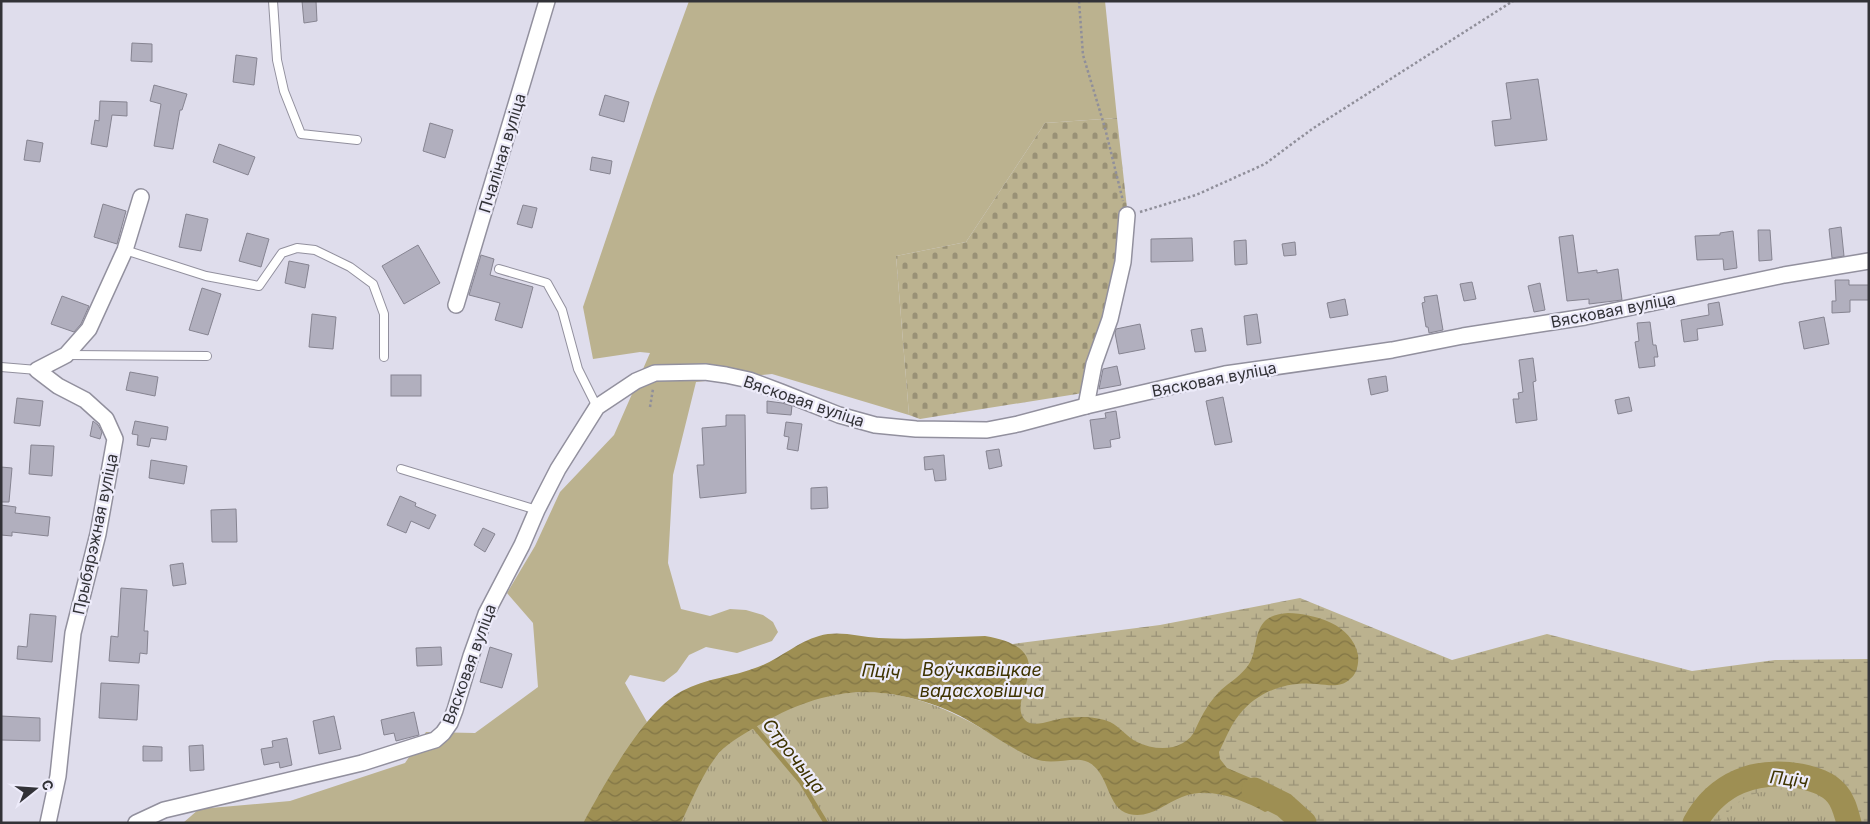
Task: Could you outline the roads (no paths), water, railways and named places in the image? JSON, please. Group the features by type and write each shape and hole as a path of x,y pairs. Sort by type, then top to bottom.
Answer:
{"street":[{"name":"Пчаліная вуліца","path":"456,305 547,1"},
{"path":"37,370 66,355 89,328 125,250 141,197"},
{"path":"1086,406 1094,364 1110,319 1124,262 1128,215"},
{"name":"Вясковая вуліца","path":"136,823 164,810 362,763 434,740 443,734 455,710 470,656 486,614 558,469 596,408 642,378 656,372 705,372 749,380 857,421 916,429 987,430 1225,374 1392,350 1463,336 1585,317 1784,274 1869,261"},
{"name":"Прыбярэжная вуліца","path":"37,370 58,386 85,400 106,419 115,439 98,534 73,633 67,708 58,776 48,823"}],"lane":[{"path":"273,1 277,60 280,76 301,134 357,140"},
{"path":"125,250 206,276 259,286 282,253 297,248 314,250 350,266 373,284 384,314 384,357"},
{"path":"500,269 547,283 562,310 578,369 596,408"},
{"path":"66,355 207,356"},
{"path":"1,367 37,370"},
{"path":"401,469 537,510"}],"water":[{"name":"Воўчкавіцкае вадасховішча","path":"1288,613 1320,619 1340,628 1354,644 1358,661 1354,674 1343,684 1306,683 1274,689 1255,700 1239,715 1233,724 1219,752 1220,759 1227,768 1284,792 1284,805 1265,812 1235,799 1214,793 1203,793 1182,797 1150,813 1129,814 1116,805 1100,774 1088,762 1082,760 1048,761 1033,758 964,718 940,707 916,699 870,692 848,693 804,703 759,725 733,741 719,753 708,769 681,823 583,823 626,750 653,715 667,701 691,687 766,664 803,642 819,636 842,634 905,639 985,636 1010,643 1023,652 1029,663 1021,711 1025,720 1029,723 1038,724 1073,717 1099,719 1114,724 1137,742 1162,748 1179,745 1192,736 1213,699 1243,672 1249,664 1264,622 1272,616"}],"waterway":[{"name":"Строчыца","path":"752,724 801,782 826,823"},
{"name":"Пціч","path":"1695,823 1704,809 1726,788 1739,781 1768,774 1800,776 1829,787 1837,794 1845,808 1849,823"},
{"name":"Пціч","path":"1254,790 1284,805 1304,823"}]}
